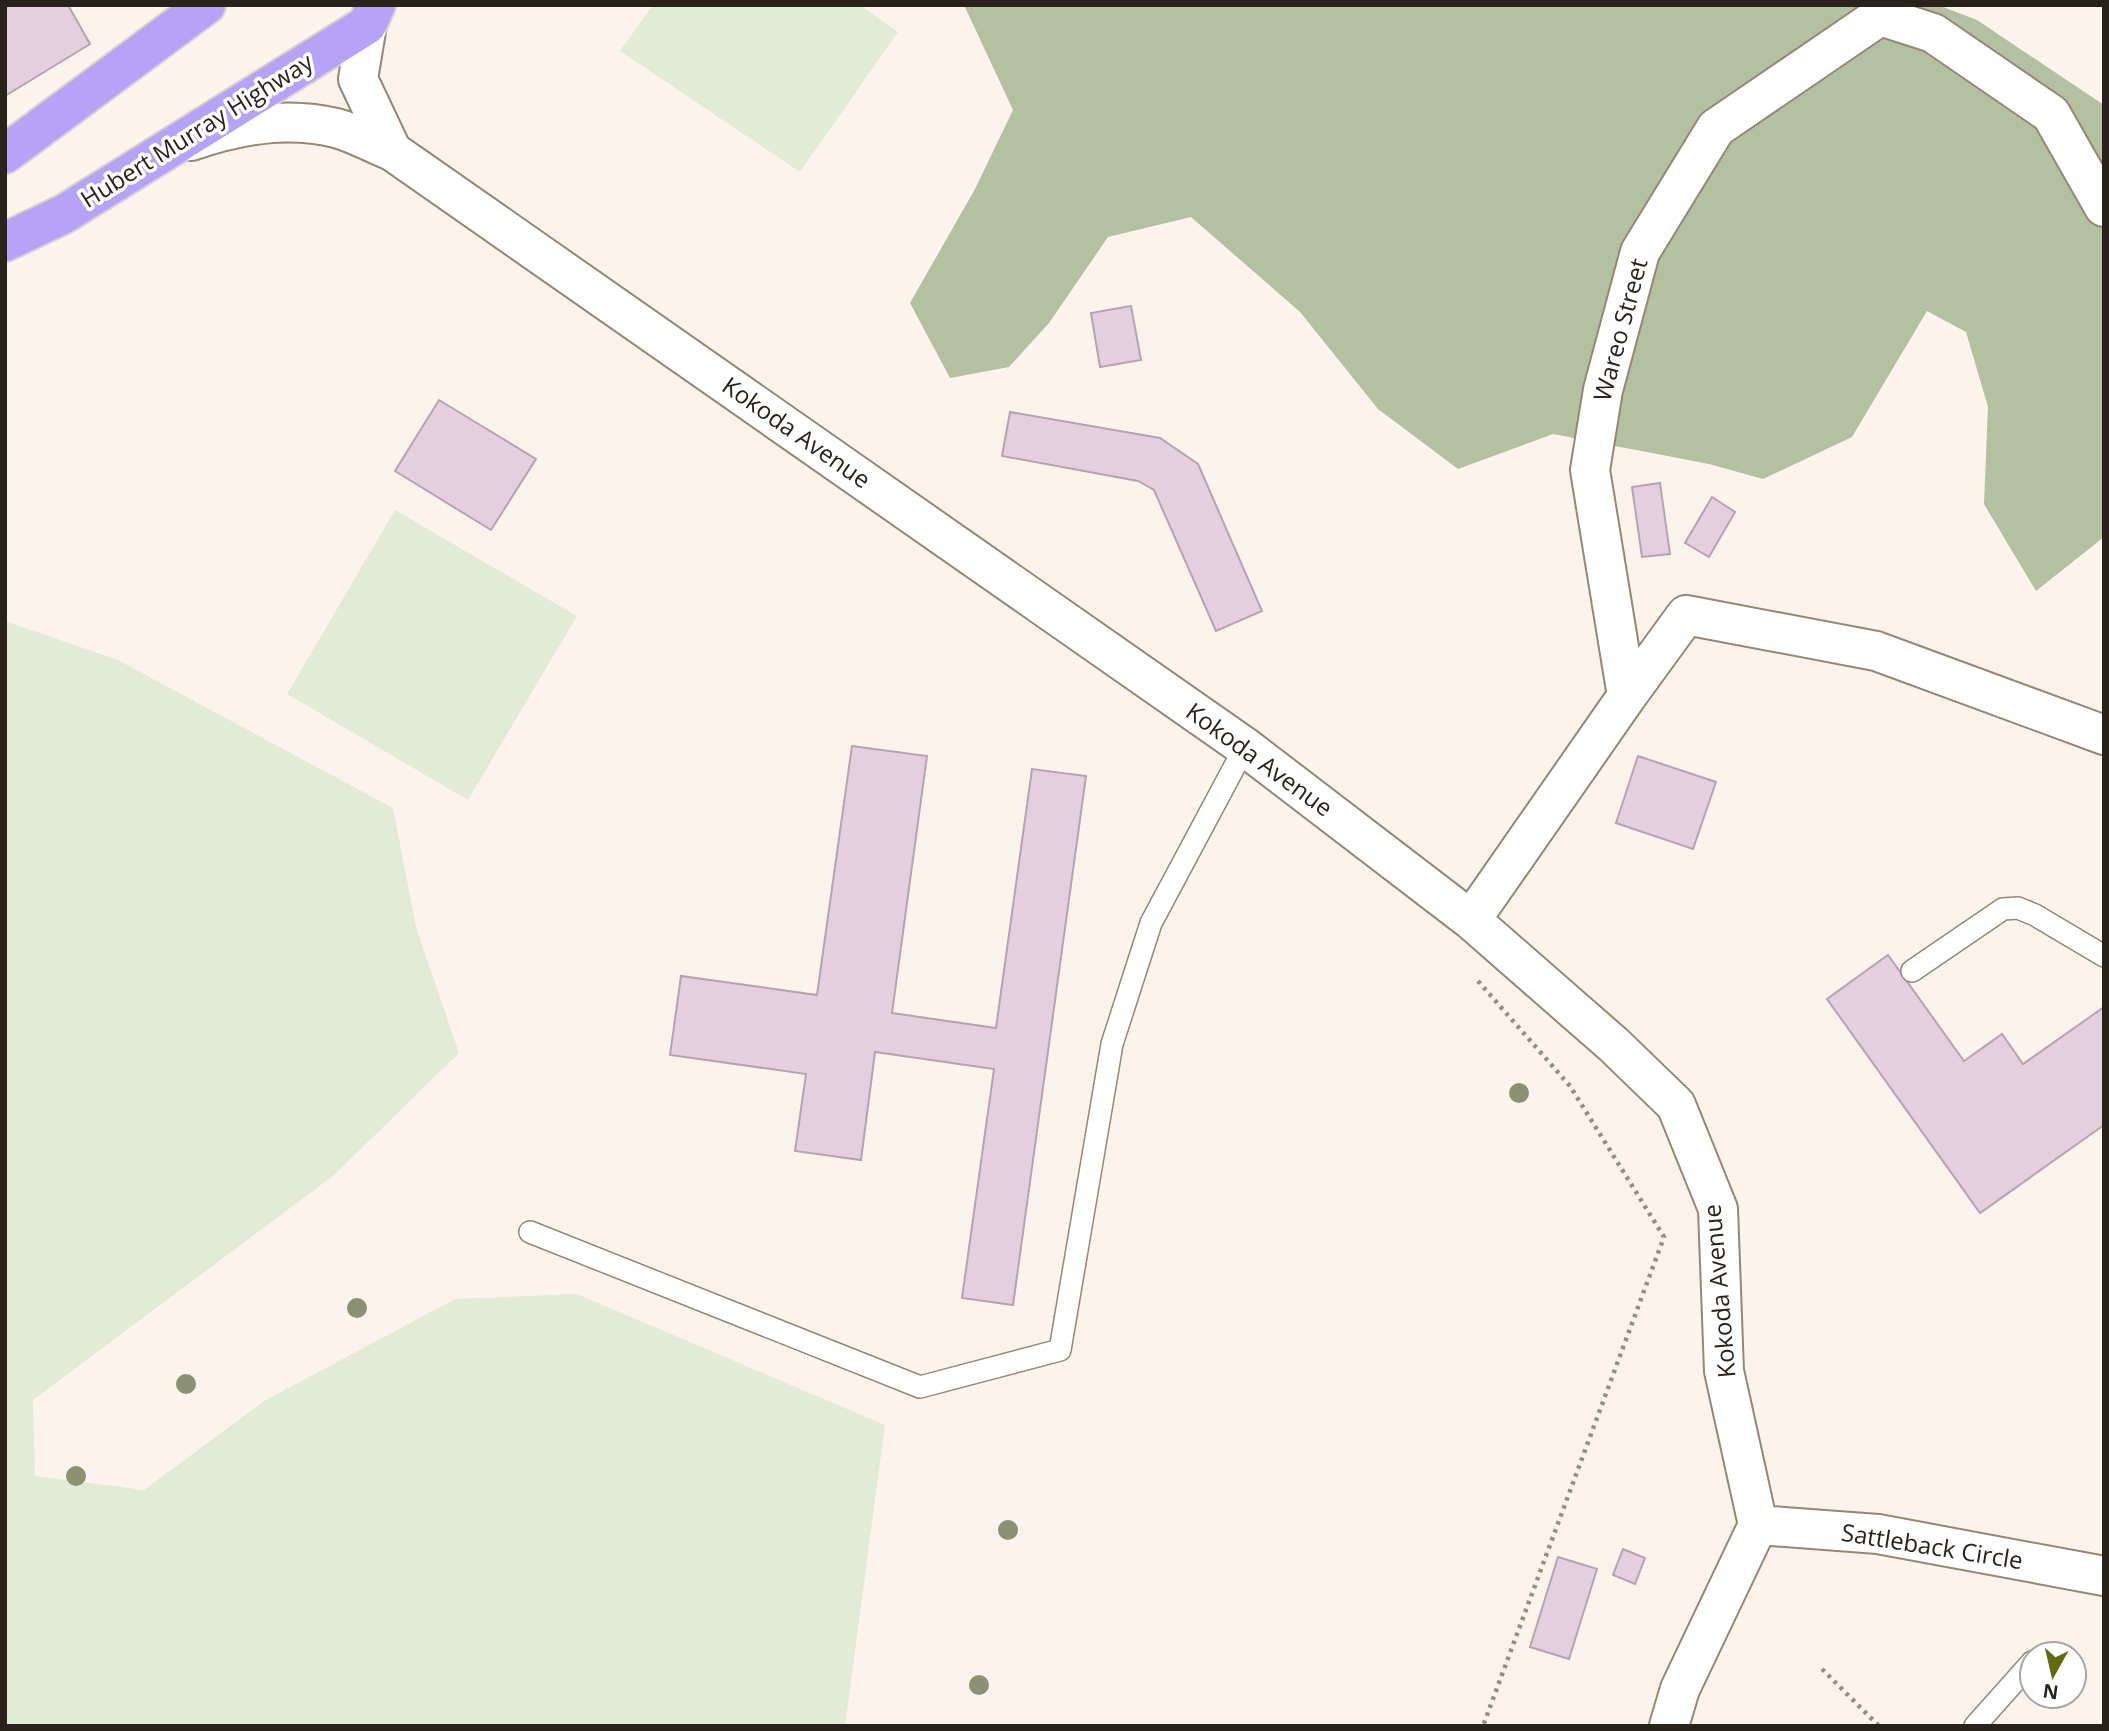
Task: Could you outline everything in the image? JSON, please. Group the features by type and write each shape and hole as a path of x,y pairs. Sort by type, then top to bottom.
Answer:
{"highway":[{"path":"5,154 206,5"},
{"name":"Hubert Murray Highway","path":"5,242 64,214 172,147 371,15"}],"street":[{"name":"Wareo Street","path":"1627,696 1590,470 1603,390 1640,253 1716,128 1887,11 1933,33 2051,114 2104,207"},
{"name":"Kokoda Avenue","path":"371,15 358,79 392,151 1245,747 1471,920 1614,1045 1676,1105 1718,1209 1724,1371 1758,1525"},
{"path":"172,147 231,128 277,122 336,128 392,151"},
{"path":"1471,920 1686,615 1876,651 2104,735"},
{"path":"1668,1726 1680,1689 1758,1525"},
{"name":"Sattleback Circle","path":"1758,1525 1878,1534 2104,1576"}],"lane":[{"path":"530,1232 919,1387 1060,1350 1112,1044 1151,923 1245,747"},
{"path":"1912,971 2003,909 2018,908 2035,915 2104,956"},
{"path":"1975,1726 2018,1677"}],"path":[{"path":"1478,981 1570,1086 1664,1237 1483,1726"},
{"path":"1822,1669 1879,1726"}],"green space":[{"path":"653,5 860,5 898,32 800,172 620,51"},
{"path":"964,5 1938,5 1977,20 2104,105 2104,537 2036,591 1984,504 1988,407 1966,332 1927,311 1852,437 1763,479 1709,464 1553,434 1458,469 1378,409 1300,312 1191,217 1108,237 1049,323 1009,367 950,378 910,303 975,189 1013,110"},
{"path":"395,510 577,616 468,800 287,694"},
{"path":"5,621 118,660 393,808 416,927 459,1053 333,1176 33,1400 35,1476 144,1490 264,1401 455,1299 577,1294 885,1425 845,1726 5,1726"}],"building":[{"path":"5,5 68,5 90,44 5,96"},
{"path":"1131,306 1141,360 1100,367 1091,313"},
{"path":"439,400 536,459 491,530 395,471"},
{"path":"1010,412 1160,438 1198,464 1262,611 1216,631 1154,490 1138,481 1002,456"},
{"path":"1660,483 1670,554 1642,557 1632,487"},
{"path":"1712,497 1735,512 1709,557 1685,543"},
{"path":"852,746 927,756 892,1013 996,1028 1032,769 1086,776 1013,1305 962,1298 994,1069 875,1052 861,1160 795,1151 806,1074 670,1055 681,976 817,995"},
{"path":"1638,756 1716,782 1693,849 1616,823"},
{"path":"1888,955 1964,1061 2002,1034 2023,1064 2104,1007 2104,1125 1980,1213 1827,999"},
{"path":"1623,1549 1645,1558 1635,1584 1613,1575"},
{"path":"1558,1557 1597,1569 1569,1659 1530,1647"}]}
